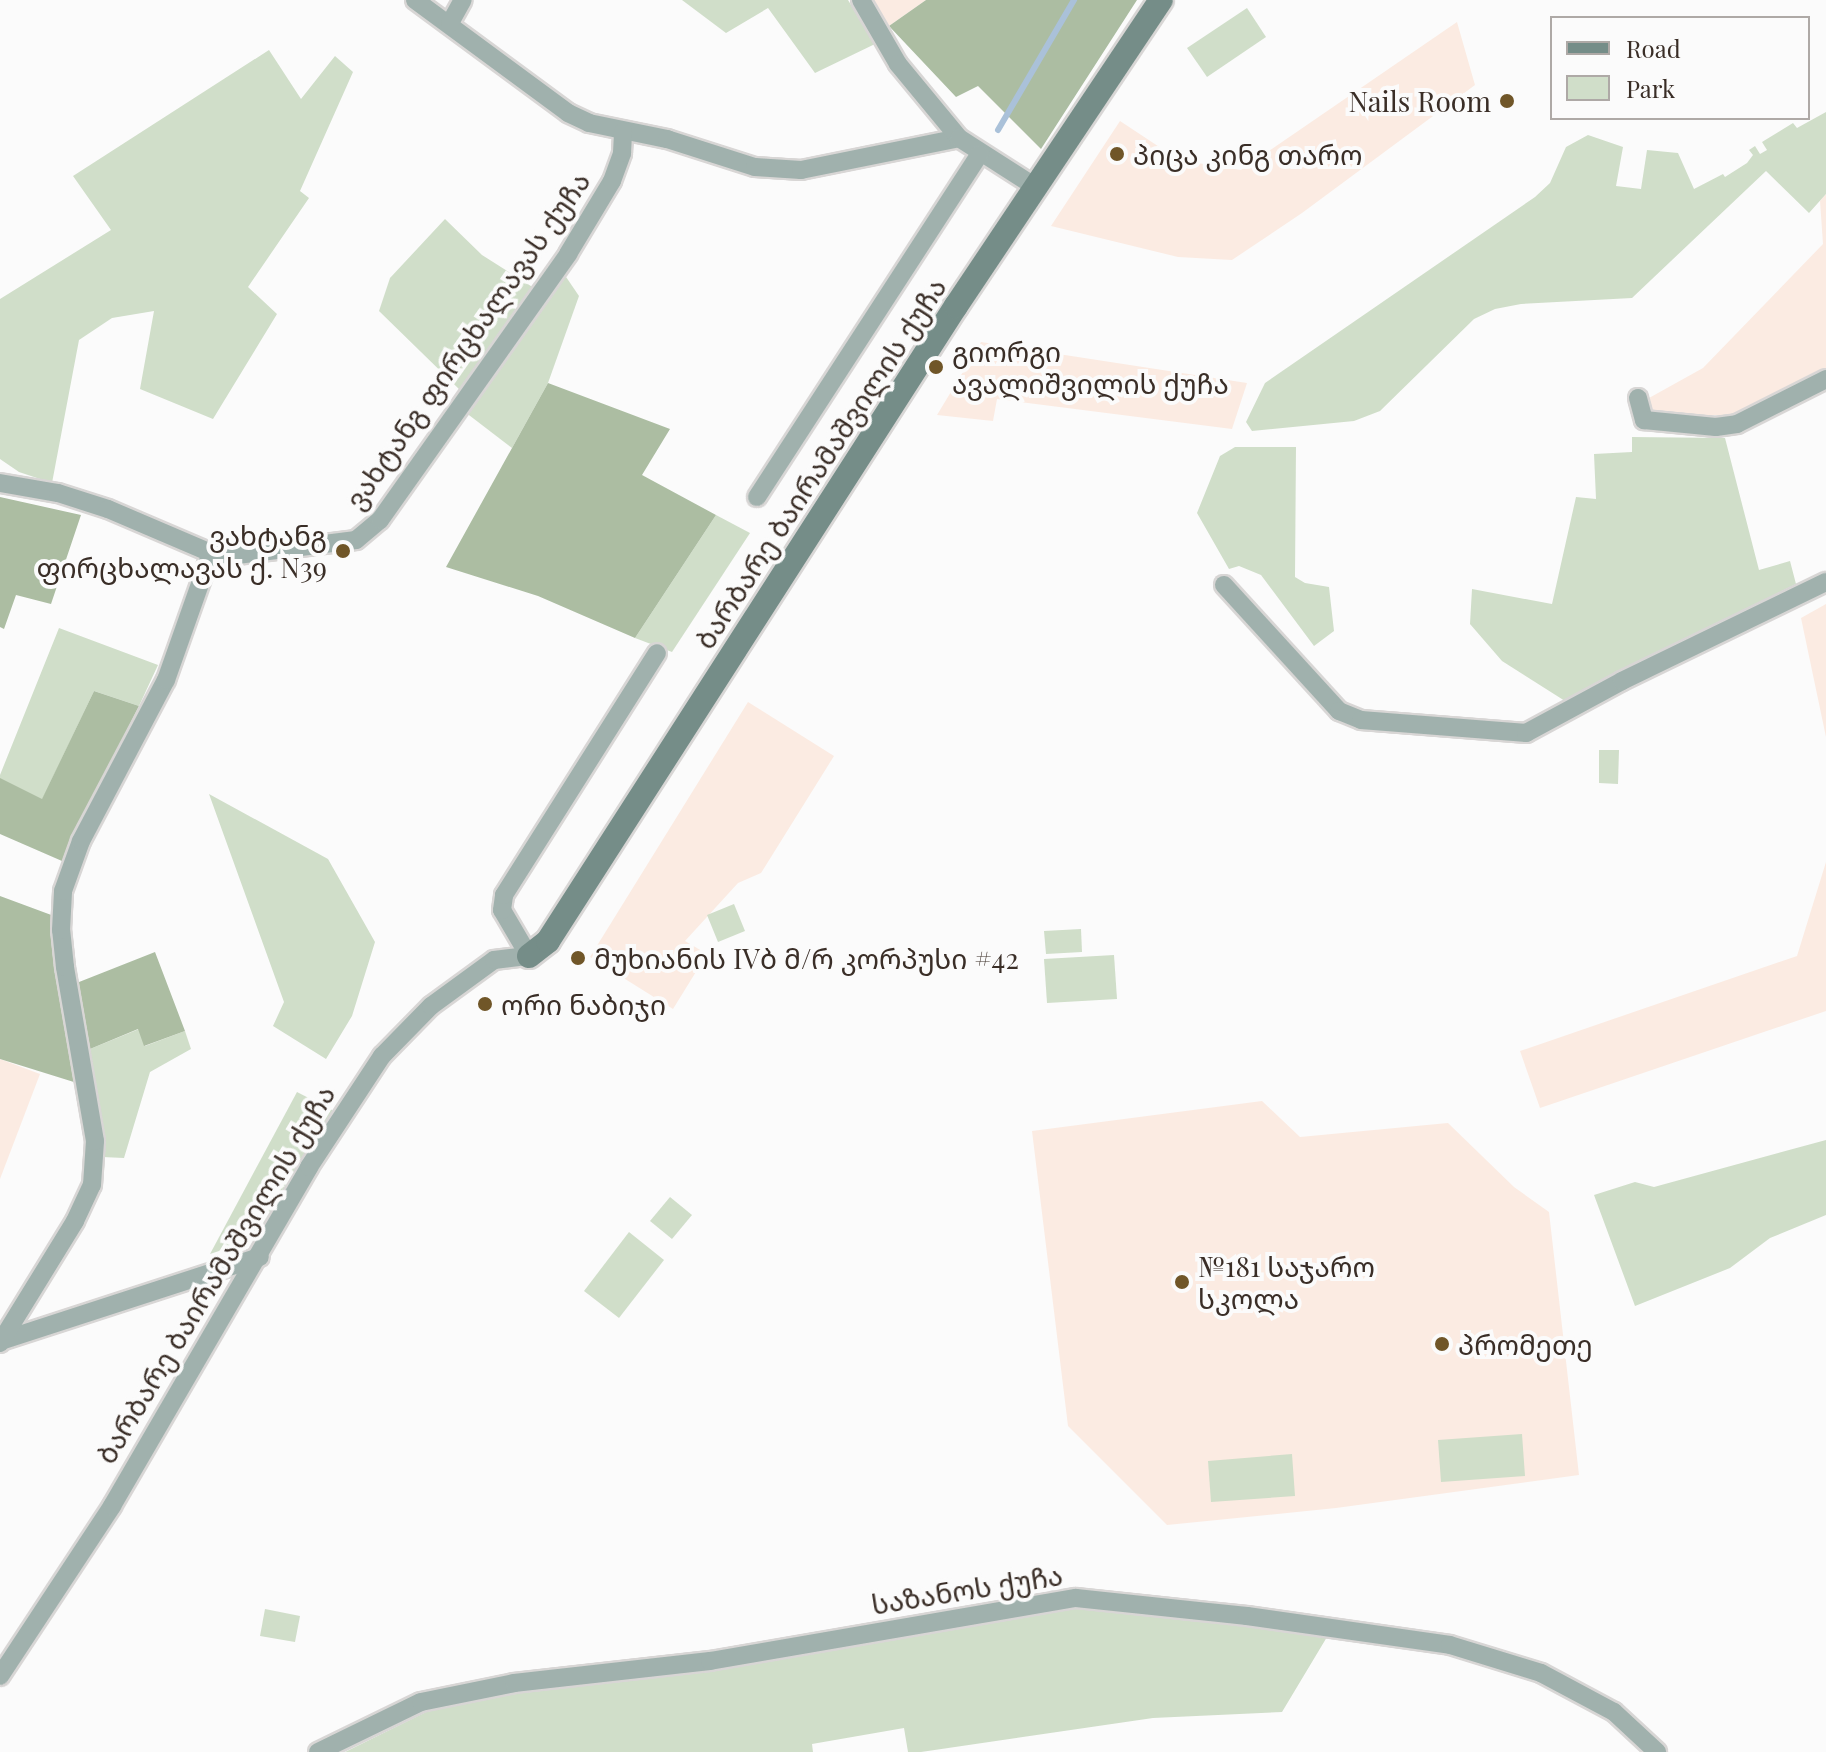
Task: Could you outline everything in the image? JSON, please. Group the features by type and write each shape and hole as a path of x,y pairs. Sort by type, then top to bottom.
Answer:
{"street":[{"path":"415,0 568,113 623,132 667,139 755,167 801,170 959,138"},
{"path":"450,23 463,0"},
{"path":"861,0 898,64 959,138 1034,186"},
{"name":"ბარბარე ბაირამაშვილის ქუჩა","path":"0,1676 112,1506 260,1257 309,1167 382,1056 431,1006 494,960 529,956 548,941 1034,186 1161,0"},
{"name":"ვახტანგ ფირცხალავას ქუჩა","path":"3,479 108,509 211,553 237,555 343,543 367,534 568,254 612,181 622,153 623,132"},
{"name":"ბარბარე ბაირამაშვილის ქუჩა","path":"757,497 980,154"},
{"path":"1638,398 1644,420 1716,427 1737,424 1826,379"},
{"path":"2,1341 75,1221 92,1185 95,1141 65,967 61,930 63,891 81,841 166,680 211,553"},
{"path":"1224,585 1339,711 1361,720 1526,733 1622,681 1826,582"},
{"name":"ბარბარე ბაირამაშვილის ქუჩა","path":"529,956 502,910 504,895 657,653"},
{"path":"2,1341 260,1257"},
{"name":"საზანოს ქუჩა","path":"318,1752 421,1702 514,1683 710,1661 1076,1598 1247,1616 1450,1645 1541,1673 1614,1712 1657,1752"}],"shaded area":[{"path":"872,0 926,0 889,26"},
{"path":"1457,22 1475,85 1302,213 1232,260 1178,257 1051,226 1120,121 1179,160 1241,170"},
{"path":"1826,194 1826,373 1745,415 1654,415 1649,398 1703,368 1823,244 1820,201"},
{"path":"981,342 1247,383 1232,429 997,399 993,421 937,415"},
{"path":"1826,604 1826,737 1801,618"},
{"path":"748,702 834,756 761,873 738,883 685,941 707,954 673,1009 590,957"},
{"path":"1826,862 1826,1011 1540,1108 1520,1051 1797,956"},
{"path":"0,1059 40,1074 0,1179"},
{"path":"1262,1101 1300,1137 1448,1123 1514,1187 1549,1212 1579,1475 1336,1508 1167,1525 1068,1426 1032,1131"}],"green space":[{"path":"682,0 848,0 875,44 815,73 768,8 726,33"},
{"path":"926,0 1137,0 1041,149 978,86 956,97 889,26"},
{"path":"1247,8 1266,37 1207,77 1187,48"},
{"path":"269,50 301,99 335,56 353,72 300,191 309,198 248,287 277,314 213,419 140,389 154,311 112,318 79,340 52,483 19,472 0,459 0,299 111,230 73,176"},
{"path":"1826,112 1826,194 1809,213 1766,171 1632,298 1521,304 1495,309 1474,319 1380,411 1354,421 1252,431 1246,422 1265,383 1535,197 1550,183 1566,147 1588,135 1623,147 1616,186 1641,189 1647,150 1678,153 1694,189 1723,174 1725,177 1747,163 1753,155 1749,150 1755,146 1760,154 1767,150 1762,142 1793,123 1797,128"},
{"path":"445,219 482,255 534,288 462,392 379,311 390,278"},
{"path":"562,271 579,296 548,383 512,448 465,412"},
{"path":"548,383 670,429 642,475 716,515 635,638 538,596 446,567"},
{"path":"1632,437 1725,438 1759,570 1790,561 1796,584 1565,701 1502,661 1470,624 1472,589 1552,604 1576,497 1596,499 1594,454 1632,452"},
{"path":"1235,447 1296,447 1295,577 1305,583 1329,587 1334,631 1314,646 1261,575 1239,566 1229,569 1197,513 1220,456"},
{"path":"0,497 81,515 51,604 16,595 4,629 0,627"},
{"path":"716,515 750,533 672,652 635,638"},
{"path":"59,628 158,665 139,706 94,691 42,800 0,782 0,775"},
{"path":"94,691 139,706 62,861 0,834 0,778 42,799"},
{"path":"1599,750 1619,750 1618,784 1599,783"},
{"path":"209,794 328,859 375,942 352,1016 326,1059 273,1026 284,1002"},
{"path":"0,896 54,916 53,947 77,1083 0,1059"},
{"path":"734,904 745,931 718,942 707,915"},
{"path":"1081,929 1082,952 1046,954 1044,931"},
{"path":"155,952 185,1031 144,1046 138,1029 90,1049 74,984"},
{"path":"1114,955 1117,999 1047,1003 1044,959"},
{"path":"139,1029 145,1046 185,1031 191,1049 150,1072 124,1158 102,1157 90,1049"},
{"path":"297,1092 334,1111 264,1227 240,1244 210,1254"},
{"path":"1826,1140 1826,1215 1770,1238 1730,1268 1635,1306 1594,1195 1635,1182 1654,1187"},
{"path":"670,1197 692,1215 672,1239 650,1221"},
{"path":"629,1232 664,1260 619,1318 584,1291"},
{"path":"1522,1434 1525,1476 1441,1482 1438,1440"},
{"path":"1292,1454 1295,1496 1211,1502 1208,1461"},
{"path":"1080,1606 1327,1637 1282,1712 1153,1718 921,1752 908,1752 904,1728 812,1744 813,1752 345,1752 426,1712 530,1688"},
{"path":"265,1609 300,1616 295,1642 260,1636"}],"waterway":[{"path":"998,130 1074,0"}],"place":[{"name":"Nails Room","path":"1507,101"},
{"name":"პიცა კინგ თარო","path":"1117,154"},
{"name":"გიორგი ავალიშვილის ქუჩა","path":"936,367"},
{"name":"ვახტანგ ფირცხალავას ქ. N39","path":"343,551"},
{"name":"მუხიანის IVბ მ/რ კორპუსი #42","path":"578,958"},
{"name":"ორი ნაბიჯი","path":"485,1004"},
{"name":"№181 საჯარო სკოლა","path":"1182,1282"},
{"name":"პრომეთე","path":"1442,1344"}]}
